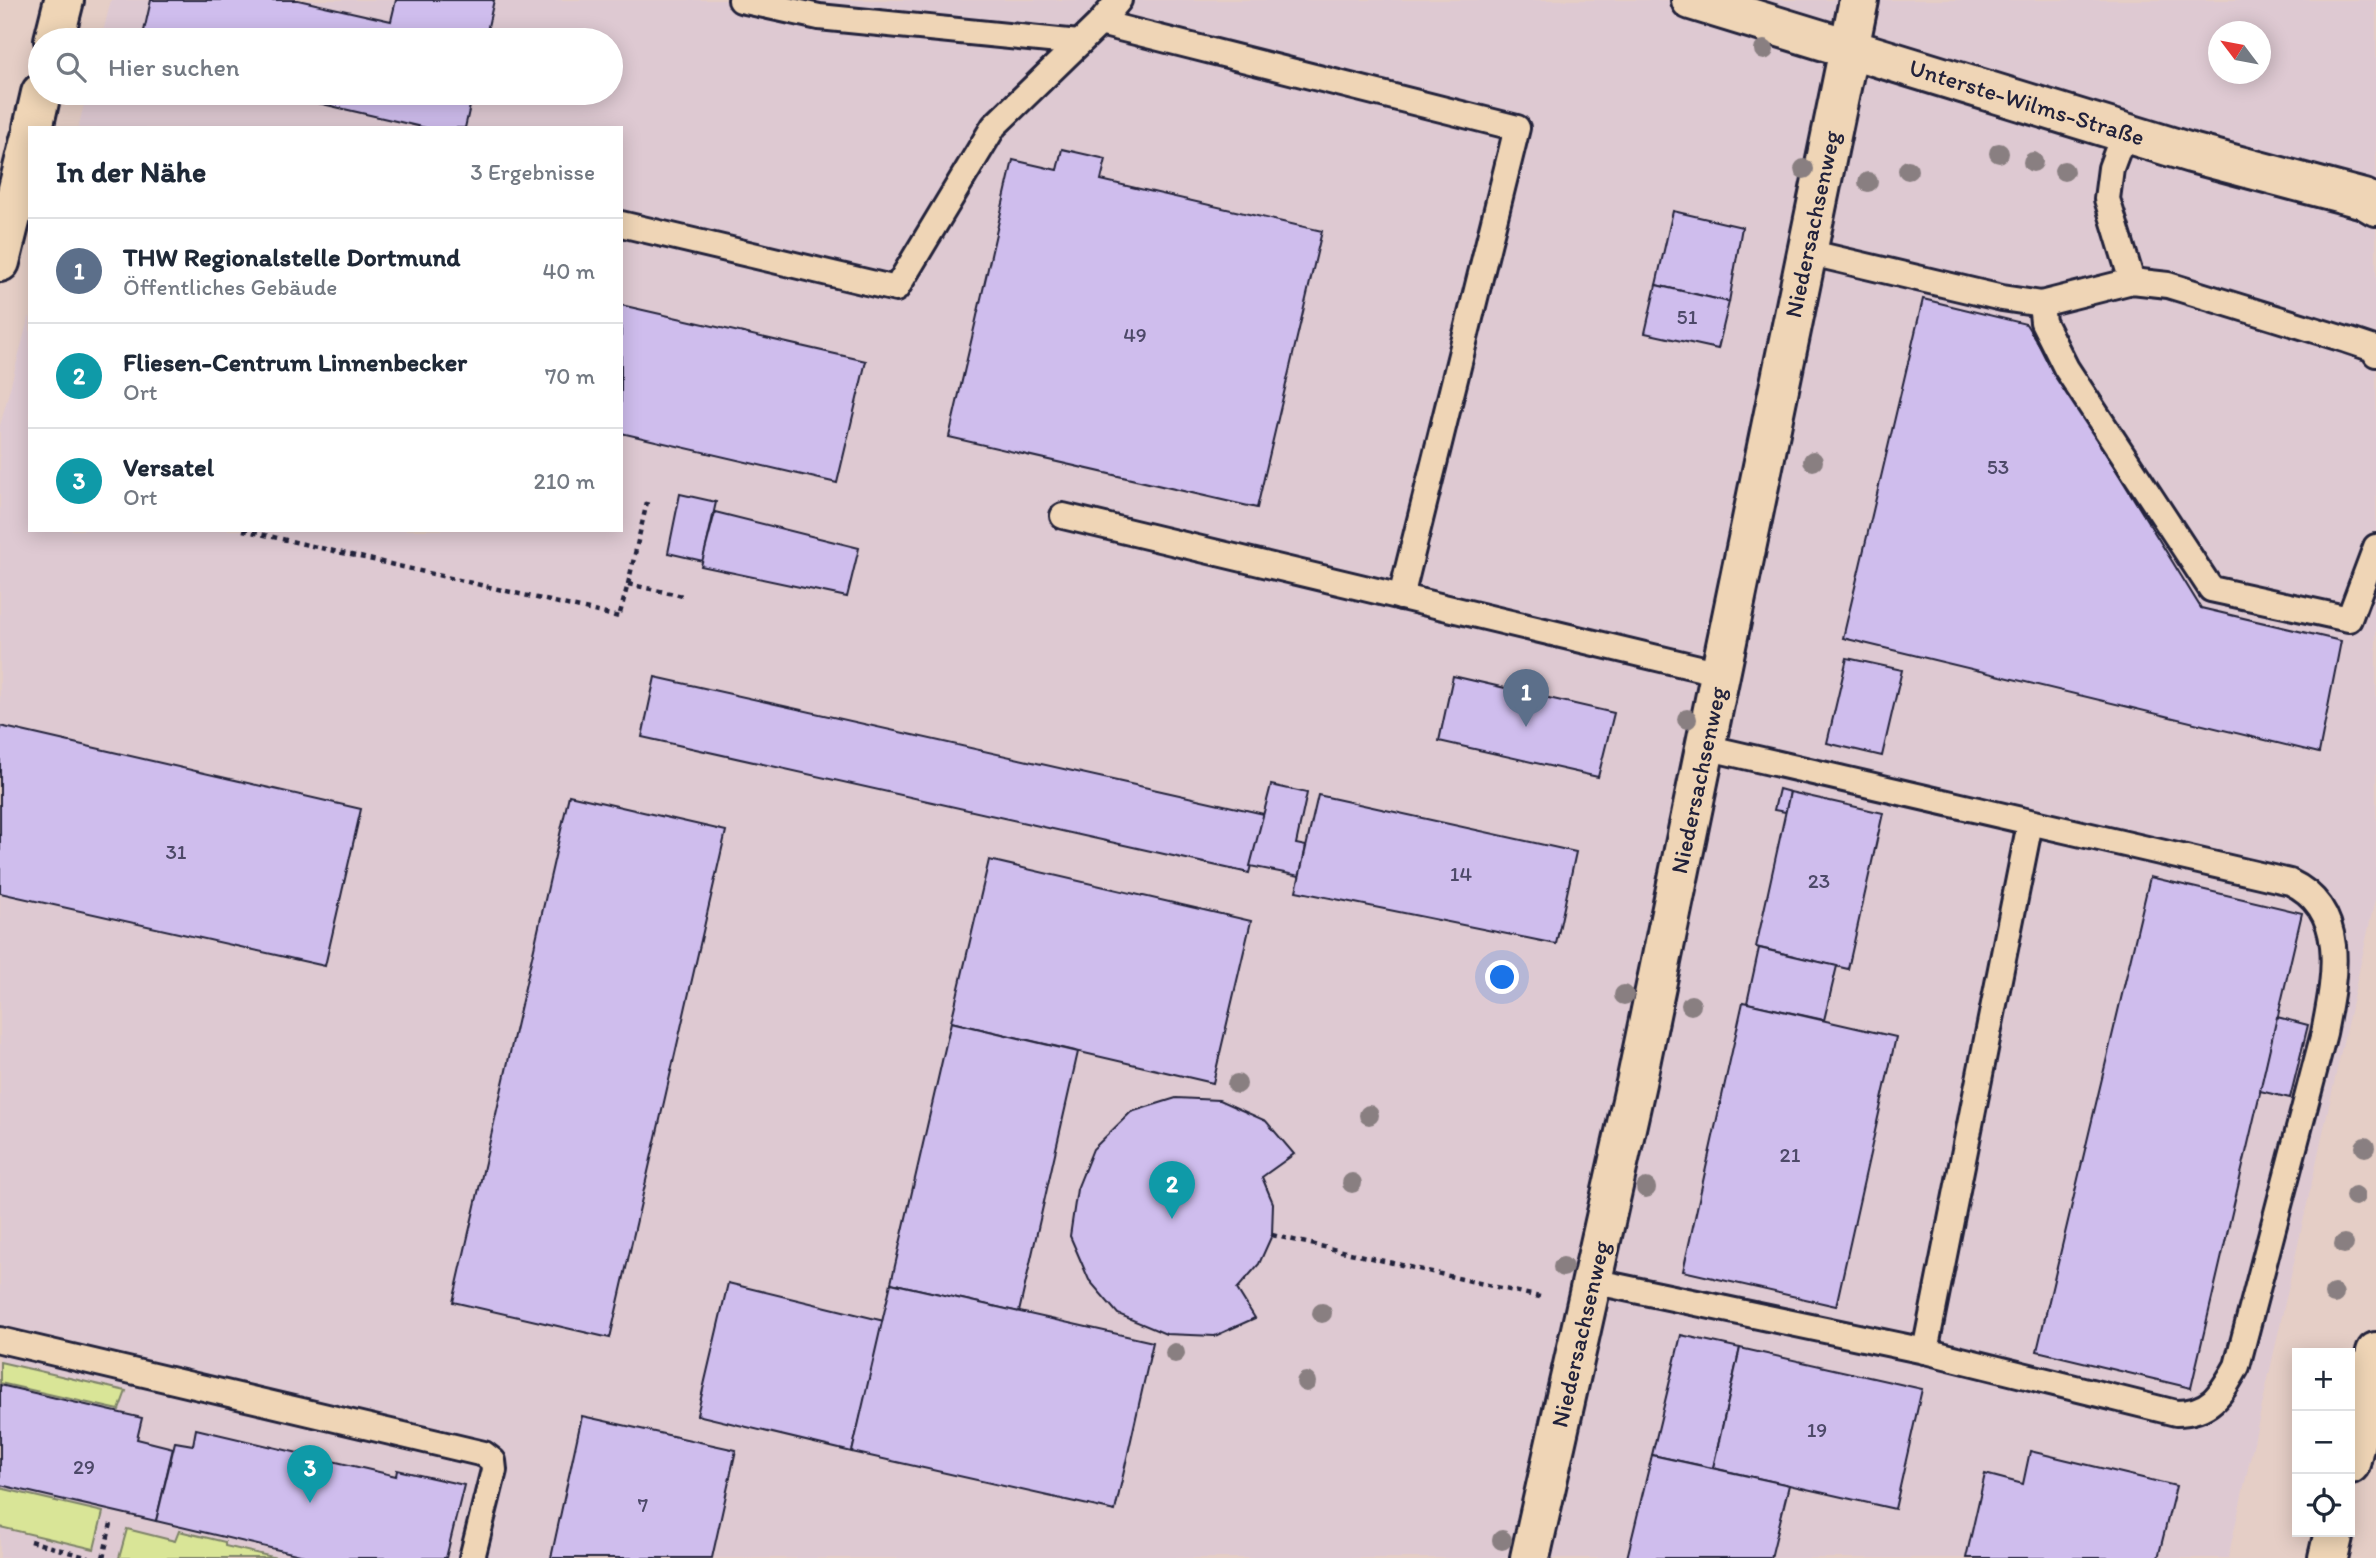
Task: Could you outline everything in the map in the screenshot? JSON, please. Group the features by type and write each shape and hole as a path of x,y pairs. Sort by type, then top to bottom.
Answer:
{"street":[{"path":"57,28 64,0"},
{"name":"Unterste-Wilms-Straße","path":"1691,0 2191,153 2372,201"},
{"name":"Niedersachsenweg","path":"1530,1558 1639,1070 1859,0"},
{"path":"0,262 28,151"},
{"path":"2355,1442 2376,1352"},
{"path":"2328,1558 2333,1537"}],"lane":[{"path":"741,0 819,17 1079,43"},
{"path":"623,224 897,289 994,126 1100,23 1119,0"},
{"path":"1100,23 1517,128 1401,597"},
{"path":"2124,132 2111,168 2107,198 2132,281"},
{"path":"1807,252 2002,298 2041,304 2132,281 2168,285 2347,340 2374,349 2376,354"},
{"path":"2041,304 2043,322 2066,368 2211,589 2349,619 2376,547"},
{"path":"1063,516 1720,673"},
{"path":"1592,1281 1925,1351 2176,1413 2192,1413 2210,1404 2222,1391 2237,1366 2324,1033 2332,994 2335,955 2331,931 2315,898 2303,888 2274,876 2030,823 1705,747"},
{"path":"1925,1351 2030,823"},
{"path":"0,1340 484,1454 493,1461 494,1470 472,1558"}],"path":[{"path":"252,532 619,617 647,502"},
{"path":"628,584 683,596"},
{"path":"1272,1235 1544,1298"},
{"path":"103,1558 112,1519"},
{"path":"30,1541 89,1558"}],"shaded area":[{"path":"111,0 2376,0 2376,895 2228,1558 0,1558 0,426 28,320 28,532 623,532 623,126 79,126 84,105 623,105 623,28 104,28"}],"green space":[{"path":"0,1362 126,1391 119,1410 0,1383"},
{"path":"0,1488 103,1512 94,1549 0,1527"},
{"path":"127,1529 175,1541 179,1531 225,1542 225,1546 277,1558 119,1558"}],"building":[{"path":"151,0 298,0 391,21 396,0 494,0 488,28 145,28"},
{"path":"327,105 470,105 465,126 417,126"},
{"path":"1062,149 1106,159 1101,180 1322,231 1257,508 949,437 1013,160 1057,170"},
{"path":"1673,211 1742,227 1729,302 1656,285"},
{"path":"1656,285 1729,302 1718,349 1645,333"},
{"path":"1923,299 2026,324 2201,608 2341,641 2319,753 1843,638"},
{"path":"623,305 866,361 837,483 623,433"},
{"path":"680,494 716,502 703,561 668,553"},
{"path":"715,512 859,548 847,597 701,566"},
{"path":"1847,658 1902,670 1882,756 1827,743"},
{"path":"1453,676 1614,713 1598,777 1439,741"},
{"path":"655,677 1264,814 1249,873 642,737"},
{"path":"0,726 361,809 325,966 0,893"},
{"path":"1271,785 1307,793 1296,844 1306,846 1300,876 1250,866"},
{"path":"1779,789 1790,792 1786,812 1774,810"},
{"path":"1790,792 1883,813 1848,969 1756,947"},
{"path":"569,795 726,831 610,1338 453,1302"},
{"path":"1318,795 1576,852 1556,944 1296,891"},
{"path":"989,860 1251,921 1213,1083 951,1022"},
{"path":"2150,877 2302,913 2191,1388 2037,1351"},
{"path":"1759,948 1837,966 1824,1020 1747,1003"},
{"path":"1743,1002 1896,1037 1836,1306 1683,1271"},
{"path":"2277,1017 2308,1025 2290,1098 2260,1091"},
{"path":"951,1022 1078,1052 1019,1312 891,1283"},
{"path":"1176,1098 1219,1100 1266,1121 1294,1154 1262,1177 1273,1203 1272,1235 1259,1264 1237,1289 1255,1318 1215,1336 1166,1334 1118,1314 1089,1280 1070,1236 1077,1189 1093,1149 1131,1112"},
{"path":"728,1283 884,1321 852,1452 697,1415"},
{"path":"891,1283 1153,1342 1115,1511 852,1452"},
{"path":"1681,1335 1740,1348 1713,1468 1652,1455"},
{"path":"1740,1348 1922,1389 1895,1509 1713,1468"},
{"path":"0,1385 142,1418 137,1439 173,1448 156,1521 0,1485"},
{"path":"582,1416 736,1450 712,1558 551,1558"},
{"path":"196,1429 396,1476 397,1470 464,1485 446,1558 313,1558 156,1521 175,1442 193,1445"},
{"path":"2030,1451 2176,1486 2158,1558 1966,1558 1985,1474 2023,1484"},
{"path":"1652,1455 1789,1485 1771,1558 1627,1558"}],"place":[{"name":"THW Regionalstelle Dortmund","path":"1526,727"},
{"name":"Fliesen-Centrum Linnenbecker","path":"1172,1219"},
{"name":"Versatel","path":"310,1503"}]}
